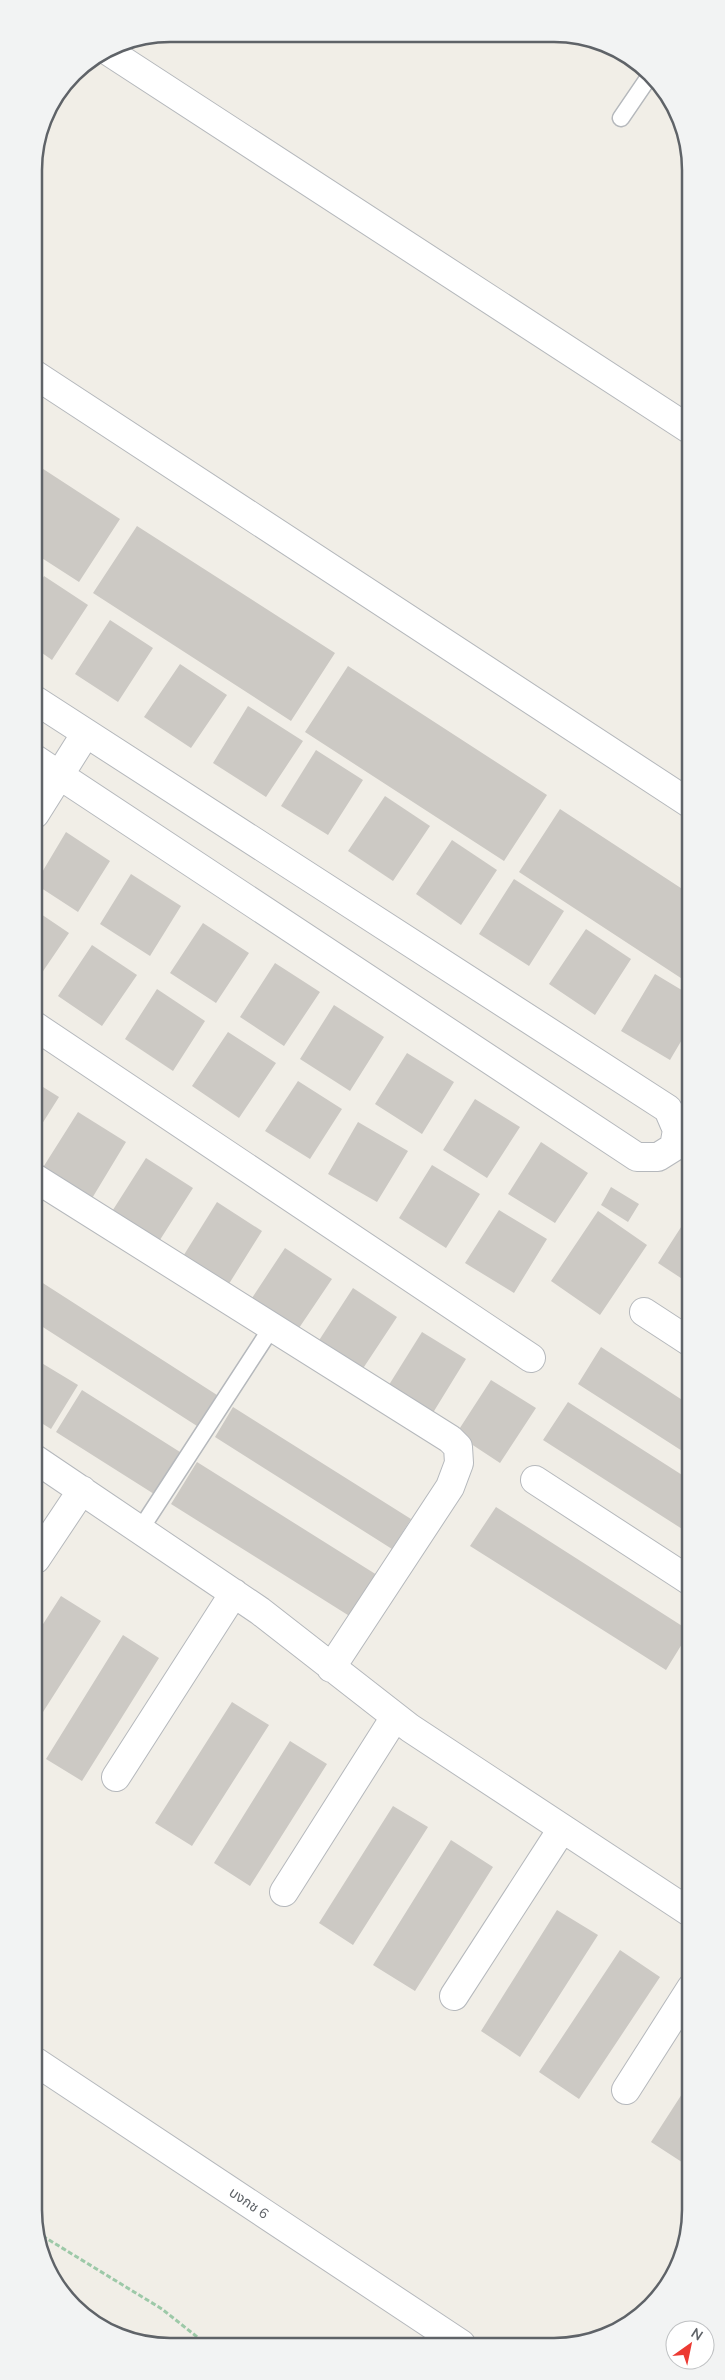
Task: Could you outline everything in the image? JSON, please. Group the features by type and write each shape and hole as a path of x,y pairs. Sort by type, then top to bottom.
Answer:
{"street":[{"path":"115,56 682,424"},
{"path":"43,380 682,798"},
{"path":"43,712 86,733 668,1110 676,1130 674,1146 658,1158 637,1157 43,765"},
{"path":"43,802 86,733"},
{"path":"43,1031 531,1358"},
{"path":"43,1183 450,1439 458,1448 459,1463 450,1487 331,1668"},
{"path":"644,1312 682,1337"},
{"path":"42,1463 260,1611 395,1717 562,1829 682,1899"},
{"path":"535,1480 682,1576"},
{"path":"42,1550 82,1490"},
{"path":"116,1777 234,1593"},
{"path":"284,1892 395,1717"},
{"path":"454,1996 562,1829"},
{"path":"626,2090 682,2002"},
{"name":"บงกช 6","path":"42,2066 452,2338"}],"lane":[{"path":"621,118 646,81"},
{"path":"140,1530 272,1327"}],"path":[{"path":"46,2238 162,2309 198,2338"}],"building":[{"path":"43,469 120,519 79,582 43,559"},
{"path":"137,526 335,653 291,721 93,593"},
{"path":"44,576 88,605 52,660 43,653"},
{"path":"110,620 153,648 118,702 75,674"},
{"path":"180,664 227,695 191,748 144,717"},
{"path":"348,666 547,795 504,861 305,732"},
{"path":"248,706 303,741 266,797 213,763"},
{"path":"316,750 363,780 328,835 281,806"},
{"path":"385,796 430,826 393,881 348,851"},
{"path":"560,809 682,889 682,979 519,872"},
{"path":"66,832 110,861 78,912 43,889 43,871"},
{"path":"452,840 497,870 461,925 416,894"},
{"path":"131,874 181,906 150,956 100,924"},
{"path":"514,879 564,911 529,966 479,934"},
{"path":"43,915 69,933 43,972"},
{"path":"203,923 249,953 216,1003 170,973"},
{"path":"586,929 631,959 595,1015 549,984"},
{"path":"92,945 137,975 102,1026 58,996"},
{"path":"275,963 320,992 284,1046 240,1017"},
{"path":"655,974 682,990 682,1040 670,1060 621,1031"},
{"path":"157,989 205,1021 173,1071 125,1039"},
{"path":"334,1005 384,1037 350,1091 300,1059"},
{"path":"228,1032 276,1063 239,1118 192,1086"},
{"path":"407,1053 454,1082 422,1134 375,1104"},
{"path":"298,1081 342,1109 310,1159 265,1131"},
{"path":"43,1087 59,1097 43,1123"},
{"path":"475,1099 520,1127 487,1178 443,1150"},
{"path":"78,1112 126,1142 91,1200 43,1168"},
{"path":"358,1122 408,1151 377,1202 328,1174"},
{"path":"541,1142 588,1173 555,1223 508,1194"},
{"path":"146,1158 193,1188 158,1243 111,1213"},
{"path":"432,1165 480,1194 446,1248 399,1218"},
{"path":"611,1187 639,1204 628,1222 601,1205"},
{"path":"217,1202 262,1231 227,1287 182,1258"},
{"path":"499,1210 547,1239 514,1293 465,1263"},
{"path":"598,1211 647,1245 600,1315 551,1281"},
{"path":"682,1226 682,1279 658,1263"},
{"path":"285,1248 332,1279 297,1331 250,1301"},
{"path":"42,1283 217,1395 197,1426 42,1327"},
{"path":"353,1288 397,1317 360,1373 316,1345"},
{"path":"422,1332 466,1359 431,1416 387,1388"},
{"path":"601,1347 682,1400 682,1451 578,1384"},
{"path":"42,1363 78,1385 51,1429 42,1424"},
{"path":"491,1380 536,1408 500,1463 456,1434"},
{"path":"82,1390 180,1452 154,1494 56,1432"},
{"path":"568,1402 682,1475 682,1529 543,1440"},
{"path":"233,1407 411,1519 392,1549 215,1437"},
{"path":"197,1462 377,1575 351,1617 171,1504"},
{"path":"496,1507 682,1626 682,1644 666,1670 470,1546"},
{"path":"61,1596 101,1621 42,1713 42,1625"},
{"path":"123,1635 159,1658 82,1781 46,1759"},
{"path":"232,1702 269,1725 192,1846 155,1823"},
{"path":"290,1741 327,1764 250,1886 214,1863"},
{"path":"393,1806 428,1827 353,1945 319,1923"},
{"path":"451,1840 493,1867 415,1991 373,1965"},
{"path":"557,1910 598,1935 520,2057 481,2031"},
{"path":"620,1950 660,1977 579,2099 539,2072"},
{"path":"682,2094 682,2162 651,2142"}]}
